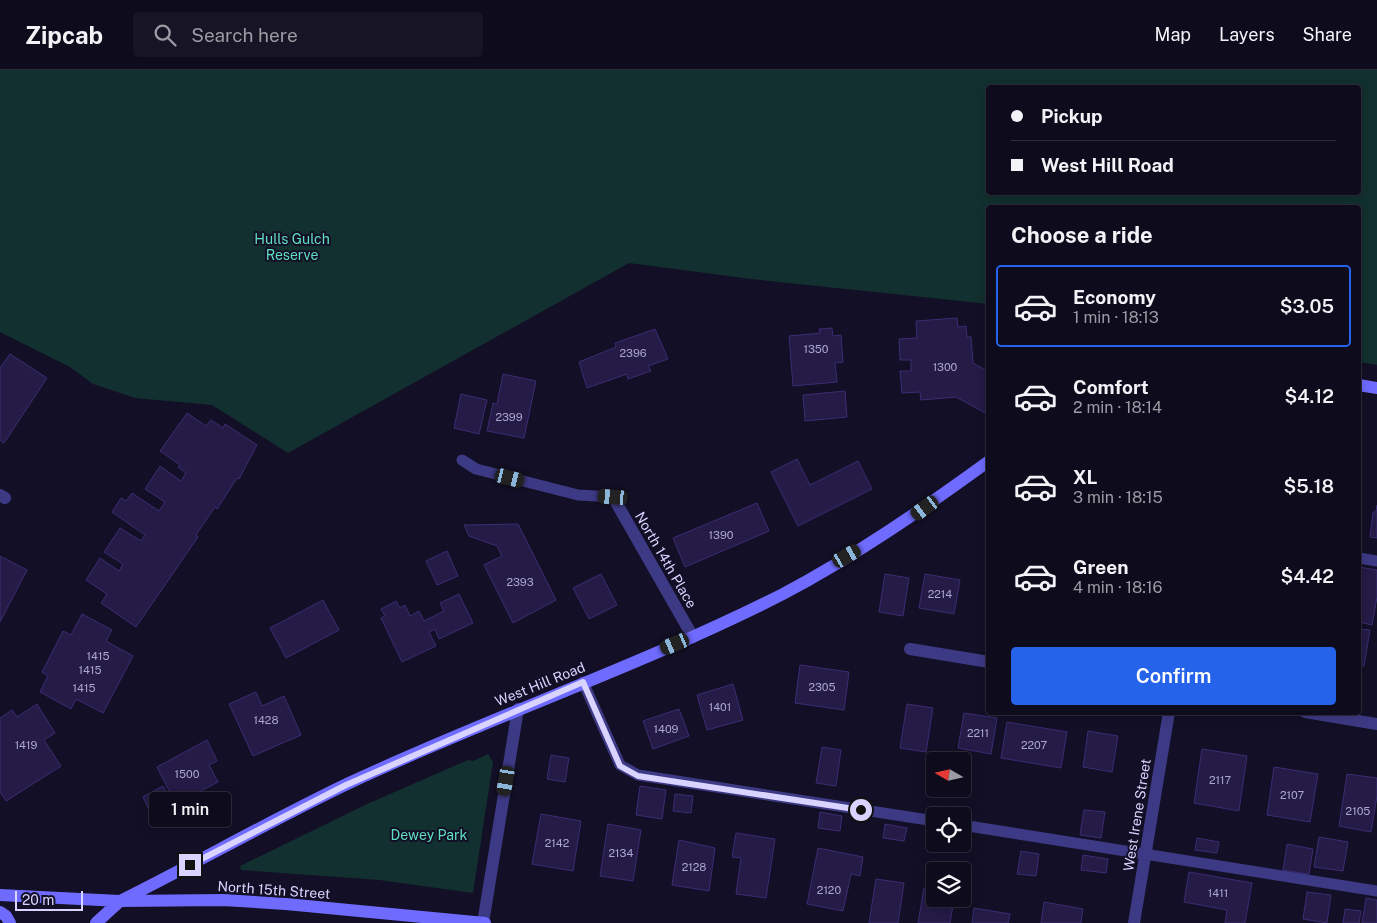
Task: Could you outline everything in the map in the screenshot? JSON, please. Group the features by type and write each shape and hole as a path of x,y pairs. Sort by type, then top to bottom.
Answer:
{"street":[{"path":"1361,385 1377,388"},
{"name":"West Hill Road","path":"96,923 120,901 346,785 518,709 693,637 784,593 910,519 986,468"},
{"name":"North 14th Place","path":"613,497 693,637"},
{"path":"910,649 986,662"},
{"path":"484,923 518,709"},
{"name":"West Irene Street","path":"1134,923 1169,715"},
{"path":"1323,715 1377,724"},
{"name":"North 15th Street","path":"0,895 120,901 223,900 259,902 484,923"},
{"path":"0,912 6,916 10,923"}],"lane":[{"path":"462,460 476,469 578,495 613,497"},
{"path":"1361,558 1377,561"},
{"path":"583,682 620,766 638,776 926,820"},
{"path":"971,827 1377,891"}],"green space":[{"name":"Hulls Gulch Reserve","path":"0,70 1377,70 1377,365 1361,362 1361,205 986,205 986,304 751,279 629,263 288,453 212,405 135,398 93,384 70,367 0,332"},
{"name":"Dewey Park","path":"488,754 493,762 473,893 379,880 241,870 240,866 367,804 468,760 473,761"}],"building":[{"path":"957,318 958,327 966,326 967,337 971,337 973,363 986,370 986,413 956,397 921,400 920,392 902,393 900,371 911,371 911,360 900,360 899,339 917,338 916,321"},
{"path":"832,328 833,336 841,335 843,362 835,363 837,382 793,386 789,336 820,333 819,329"},
{"path":"655,329 668,359 648,366 651,371 628,379 627,374 587,388 579,362 616,347 615,343"},
{"path":"10,354 47,378 4,443 0,440 0,368"},
{"path":"503,374 536,381 524,438 487,431 493,403 497,404"},
{"path":"845,391 847,417 805,421 803,395"},
{"path":"461,394 487,400 479,434 454,428"},
{"path":"187,413 206,426 211,420 223,428 225,424 257,445 239,479 237,478 217,509 215,507 196,535 198,537 136,627 101,603 107,594 86,580 100,558 119,571 123,564 104,552 120,528 141,541 145,535 112,512 121,498 126,501 132,493 159,511 165,502 145,489 160,466 181,481 186,473 178,467 180,465 160,451"},
{"path":"797,459 810,485 858,461 872,489 798,526 771,472"},
{"path":"757,503 769,531 685,567 673,538"},
{"path":"1377,505 1377,538 1370,537 1373,512 1376,512"},
{"path":"518,524 556,600 513,623 484,565 502,556 497,546 469,536 464,525"},
{"path":"447,551 458,576 437,585 426,561"},
{"path":"0,556 27,570 0,622"},
{"path":"1361,567 1377,570 1377,597 1372,625 1361,622"},
{"path":"601,574 617,605 589,619 573,588"},
{"path":"885,574 909,578 903,616 879,612"},
{"path":"925,574 960,580 954,614 919,608"},
{"path":"459,594 473,623 439,639 435,629 429,632 436,646 402,662 381,618 385,616 381,609 396,601 400,608 405,605 410,616 419,611 424,621 444,611 440,603"},
{"path":"323,600 339,630 286,658 270,628"},
{"path":"82,614 112,630 106,641 133,656 103,713 76,699 71,709 40,692 48,676 42,672 63,631 71,635"},
{"path":"1361,629 1370,630 1364,666 1361,665"},
{"path":"800,665 849,672 844,710 795,703"},
{"path":"733,684 743,720 707,730 697,695"},
{"path":"256,692 262,706 284,696 301,735 253,756 229,704"},
{"path":"37,704 55,733 44,740 61,766 6,801 0,792 0,718 12,710 17,717"},
{"path":"907,704 933,708 926,752 900,748"},
{"path":"679,709 689,736 653,749 643,721"},
{"path":"964,713 997,718 991,754 958,748"},
{"path":"1007,722 1067,732 1061,768 1001,758"},
{"path":"1088,731 1118,736 1112,772 1083,767"},
{"path":"207,740 217,761 209,765 218,782 176,804 157,767"},
{"path":"822,747 841,750 836,786 816,783"},
{"path":"1202,749 1247,756 1239,811 1194,803"},
{"path":"551,755 569,758 565,782 547,779"},
{"path":"1274,767 1318,774 1310,822 1267,815"},
{"path":"1347,774 1377,778 1377,796 1371,832 1339,826"},
{"path":"163,786 174,807 153,818 143,797"},
{"path":"640,786 666,790 662,819 636,815"},
{"path":"675,794 693,796 691,813 673,811"},
{"path":"1084,810 1105,812 1101,838 1080,835"},
{"path":"820,812 842,816 840,831 818,828"},
{"path":"541,814 581,821 573,871 532,864"},
{"path":"608,824 641,830 633,881 600,876"},
{"path":"885,824 907,828 904,841 883,838"},
{"path":"736,833 775,839 766,898 736,894 741,858 732,857"},
{"path":"1319,837 1348,842 1343,871 1314,867"},
{"path":"1197,838 1219,842 1217,853 1195,850"},
{"path":"679,840 715,848 709,891 672,885"},
{"path":"1287,844 1313,849 1309,874 1283,870"},
{"path":"818,848 863,857 860,876 851,874 843,911 807,904"},
{"path":"1021,851 1039,854 1036,876 1017,874"},
{"path":"1083,855 1108,859 1106,873 1081,870"},
{"path":"1189,872 1252,883 1245,923 1225,923 1227,910 1184,902"},
{"path":"876,879 904,883 898,923 869,923"},
{"path":"924,888 926,888 926,907 953,907 950,923 918,923"},
{"path":"1307,892 1331,895 1327,923 1303,919"},
{"path":"1366,898 1377,900 1377,923 1362,923"},
{"path":"1044,902 1083,909 1081,923 1041,923"},
{"path":"974,908 1010,914 1008,923 972,923"},
{"path":"1345,909 1361,911 1359,923 1343,923"}],"route":[{"path":"190,865 346,785 510,712 583,682 620,766 638,776 861,810"}]}
